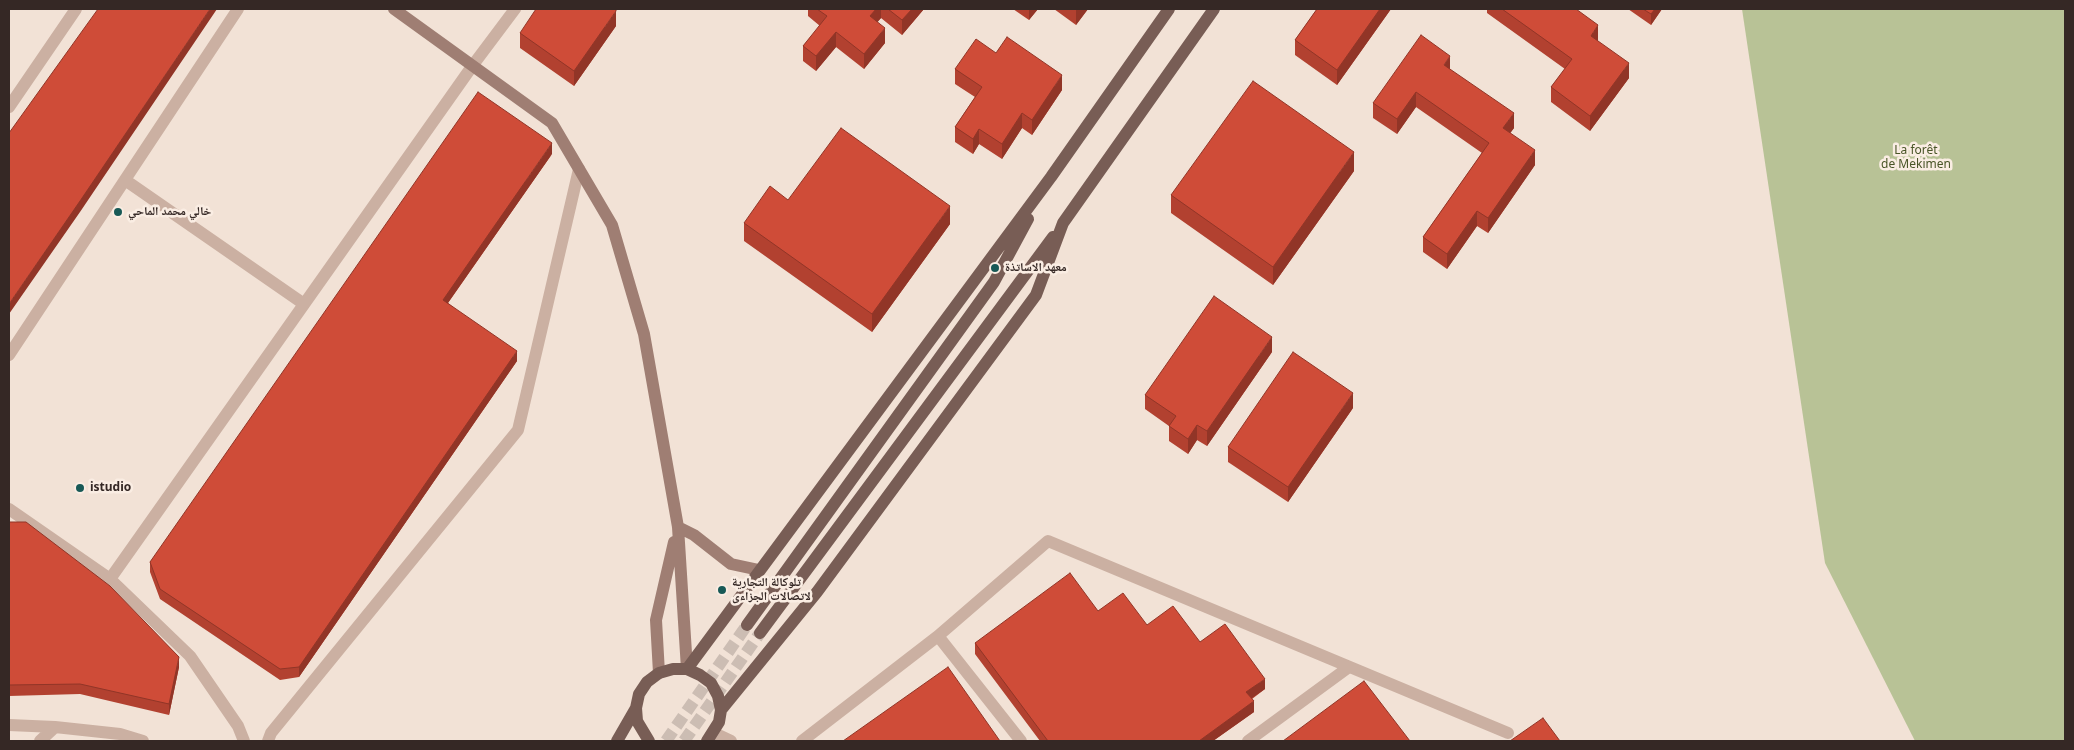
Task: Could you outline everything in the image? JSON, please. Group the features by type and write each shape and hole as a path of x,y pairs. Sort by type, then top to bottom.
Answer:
{"main road":[{"path":"687,669 1051,177 1168,9"},
{"path":"760,633 1063,224 1214,9"},
{"path":"747,625 994,282 1051,177"},
{"path":"721,710 818,592 1036,295 1063,224"},
{"path":"617,741 636,708 643,688 659,673 673,669 687,669 700,674 711,683 718,696 721,710 713,738"},
{"path":"636,708 637,721 649,741"}],"street":[{"path":"9,107 76,9"},
{"path":"9,355 238,9"},
{"path":"394,9 552,123 612,225 644,334 678,528 687,669"},
{"path":"110,579 473,65 515,9"},
{"path":"268,741 271,733 518,430 580,169"},
{"path":"125,180 304,304"},
{"path":"9,509 110,579 190,656 238,726 244,741"},
{"path":"678,528 694,535 732,564 759,570"},
{"path":"659,673 656,620 678,528"},
{"path":"802,741 938,636 1048,541 1508,733 1497,741"},
{"path":"938,636 1021,741"},
{"path":"1248,741 1349,667"},
{"path":"9,725 55,727 120,734 143,741"},
{"path":"40,741 55,727"},
{"path":"713,738 731,741"}],"green space":[{"name":"La forêt de Mekimen","path":"1742,9 2065,9 2065,741 1915,741 1825,563"}],"building":[{"path":"98,9 210,9 9,304 9,133"},
{"path":"536,9 616,9 616,11 574,71 520,33"},
{"path":"817,9 876,9 870,16 885,28 864,54 836,32 816,56 803,46 827,16"},
{"path":"888,9 912,9 902,20"},
{"path":"1317,9 1380,9 1337,70 1295,40"},
{"path":"1502,9 1576,9 1598,25 1591,36 1629,63 1590,116 1551,87 1572,59"},
{"path":"1643,9 1655,9 1651,14"},
{"path":"1421,35 1450,56 1444,65 1514,113 1503,128 1535,150 1488,218 1477,211 1447,254 1423,237 1489,143 1416,92 1397,119 1373,103"},
{"path":"1007,37 1062,75 1032,120 1022,113 1002,144 979,129 973,139 955,127 982,87 955,69 976,39 996,53"},
{"path":"1253,81 1354,152 1273,267 1171,195"},
{"path":"478,92 552,143 443,300 517,351 299,667 280,669 160,589 150,562"},
{"path":"841,128 950,206 872,314 744,223 770,186 788,200"},
{"path":"1214,296 1272,337 1207,431 1197,425 1188,439 1169,426 1176,416 1145,395"},
{"path":"1293,352 1353,393 1288,487 1228,447"},
{"path":"9,522 26,522 110,586 179,657 169,704 80,684 9,685"},
{"path":"1070,573 1098,611 1123,593 1147,625 1173,606 1200,642 1225,624 1265,679 1246,692 1254,701 1199,741 1048,741 975,643"},
{"path":"948,667 1000,741 843,741"},
{"path":"1364,681 1410,741 1283,741"},
{"path":"1543,718 1560,741 1510,741"}],"tunnel":[{"path":"666,741 747,625"},
{"path":"684,741 760,633"}],"place":[{"name":"خالي محمد الماحي","path":"118,212"},
{"name":"معهد الاساتذة","path":"995,268"},
{"name":"istudio","path":"80,488"},
{"name":"تلوكالة التجارية لاتصالات الجزاءى","path":"722,590"}]}
